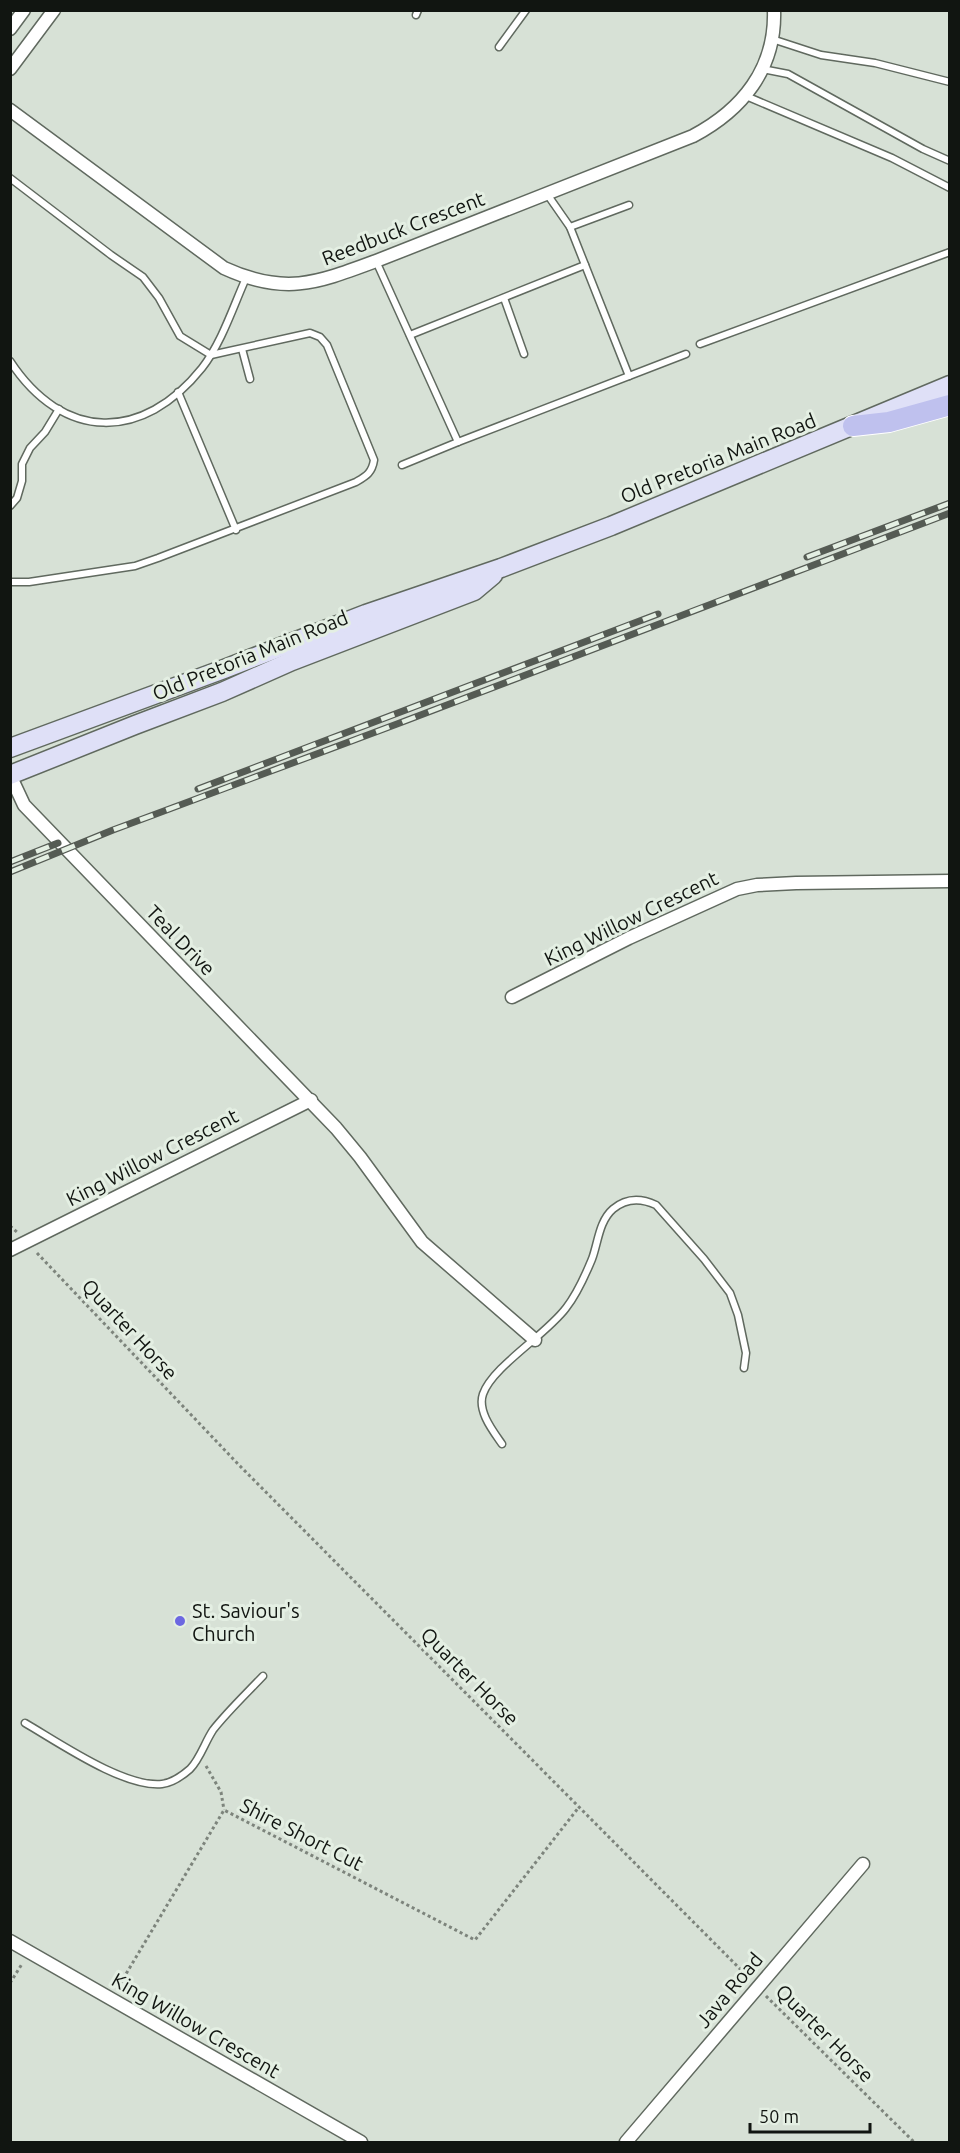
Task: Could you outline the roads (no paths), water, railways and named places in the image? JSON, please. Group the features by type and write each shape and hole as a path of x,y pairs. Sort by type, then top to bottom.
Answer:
{"main road":[{"name":"Old Pretoria Main Road","path":"10,748 366,614 501,568 611,526 950,385"},
{"path":"853,426 889,422 950,405"},
{"name":"Old Pretoria Main Road","path":"11,775 222,692 292,661 474,591 501,568"}],"street":[{"path":"10,29 24,10"},
{"path":"10,69 54,10"},
{"name":"Reedbuck Crescent","path":"10,110 216,263 246,278 273,284 308,283 376,261 693,136 719,120 746,96 761,69 771,39 774,11"},
{"name":"Teal Drive","path":"11,775 24,806 311,1100 360,1157 422,1242 535,1340"},
{"name":"Teal Drive","path":"10,800 24,806"},
{"name":"King Willow Crescent","path":"513,997 640,933 737,889 757,885 796,883 950,881"},
{"name":"King Willow Crescent","path":"10,1250 311,1100"},
{"name":"Java Road","path":"626,2142 863,1864"},
{"name":"King Willow Crescent","path":"10,1941 361,2142"}],"lane":[{"path":"499,47 526,10"},
{"path":"771,39 821,55 875,63 950,82"},
{"path":"761,69 788,74 950,161"},
{"path":"746,96 892,158 950,188"},
{"path":"10,178 143,277 152,286 180,336 211,355 310,333 320,337 327,345 374,460 373,469 367,476 356,482 236,530 135,566 29,582 10,582"},
{"path":"547,193 570,227 628,376"},
{"path":"570,227 629,205"},
{"path":"700,344 950,252"},
{"path":"376,261 458,442"},
{"path":"410,335 585,265"},
{"path":"10,361 37,393 59,409 90,422 122,423 161,406 202,368 211,355 246,278"},
{"path":"504,298 524,354"},
{"path":"242,349 250,380"},
{"path":"402,465 686,354"},
{"path":"178,392 236,530"},
{"path":"10,506 16,498 22,481 22,464 30,448 45,432 59,409"},
{"path":"502,1444 488,1424 483,1408 482,1396 487,1386 501,1369 558,1317 572,1299 609,1213 626,1201 646,1201 656,1205 704,1259 730,1293 738,1316 746,1353 744,1368"},
{"path":"25,1723 97,1766 141,1782 163,1784 178,1779 191,1768 222,1719 263,1676"}],"railway":[{"path":"807,557 950,503"},
{"path":"10,872 113,830 950,513"},
{"path":"198,789 658,614"},
{"path":"10,862 58,843"}],"place":[{"name":"St. Saviour's Church","path":"180,1621"}]}
